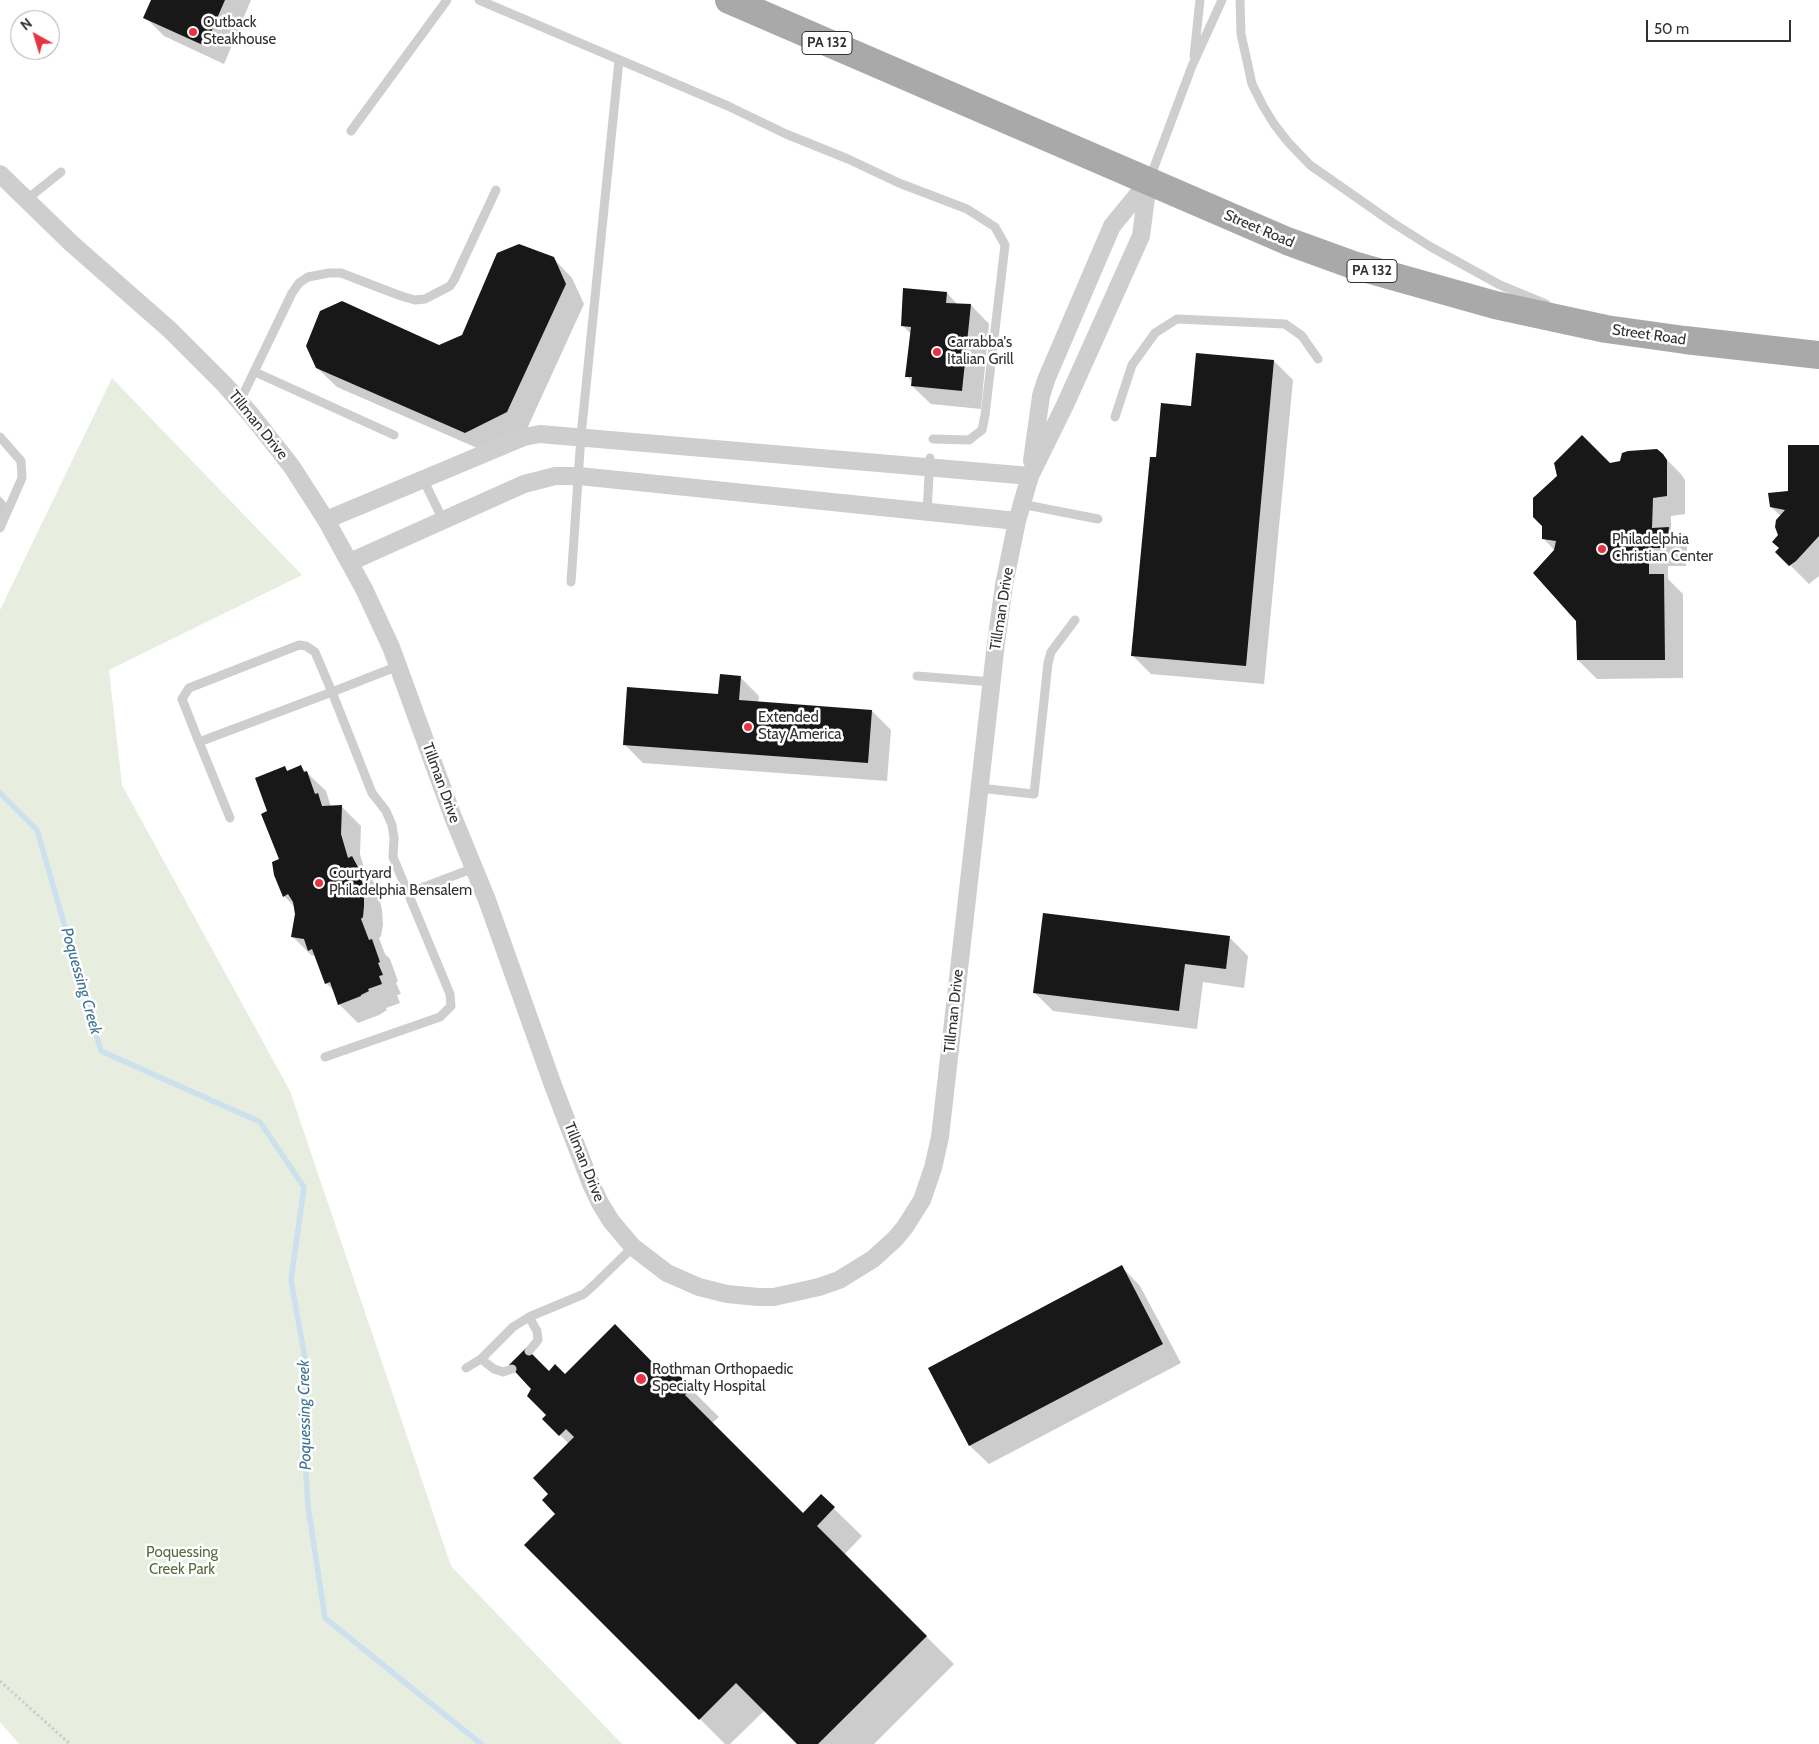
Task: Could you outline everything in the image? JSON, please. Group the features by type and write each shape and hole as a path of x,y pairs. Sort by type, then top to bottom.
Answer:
{"main road":[{"name":"Street Road","path":"729,0 1148,182 1287,241 1353,265 1495,305 1606,329 1819,355"}],"street":[{"name":"Tillman Drive","path":"0,174 71,243 170,330 225,385 292,467 326,520 350,562 398,666 591,1184 611,1221 632,1247 667,1273 699,1287 727,1294 774,1296 819,1288 839,1280 873,1259 905,1227 922,1200 934,1168 940,1137 1004,585 1019,513 1030,476 1077,378 1141,236 1148,182"},
{"name":"Tillman Drive","path":"1030,476 1037,419 1046,380 1112,226 1148,182"},
{"path":"326,520 524,437 540,434 930,463 1030,476"},
{"path":"350,562 538,479 555,476 579,476 927,512 1019,513"}],"lane":[{"path":"351,131 447,0"},
{"path":"479,0 728,106 786,134 848,159 898,183 967,209 995,227 1004,245 982,430 969,440 933,440"},
{"path":"1192,66 1200,0"},
{"path":"1148,182 1192,66 1222,0"},
{"path":"1240,0 1241,34 1252,84 1274,124 1310,166 1392,223 1500,285 1606,329"},
{"path":"571,582 581,436 619,60"},
{"path":"25,200 61,172"},
{"path":"240,401 292,292 299,282 308,277 329,272 341,273 401,296 415,300 425,299 450,286 496,190"},
{"path":"1114,418 1132,365 1155,333 1177,319 1285,324 1302,336 1318,359"},
{"path":"255,372 394,435"},
{"path":"0,438 21,460 22,478 0,528"},
{"path":"927,512 930,463"},
{"path":"423,479 443,520"},
{"path":"1019,513 1098,519"},
{"path":"979,788 1034,794 1048,663 1051,652 1075,620"},
{"path":"230,818 182,699 189,688 299,645 306,646 315,652 372,794 386,811 392,825 394,857 450,994 451,1006 440,1017 325,1057"},
{"path":"199,742 398,666"},
{"path":"917,676 992,682"},
{"path":"408,893 474,868"},
{"path":"466,1368 480,1359 513,1327 529,1317 584,1294 632,1247"},
{"path":"529,1317 537,1331 538,1340 529,1351"},
{"path":"480,1359 494,1369 503,1372 512,1369"}],"path":[{"path":"0,1681 70,1744"}],"green space":[{"name":"Poquessing Creek Park","path":"112,378 302,575 109,670 122,785 290,1091 451,1566 622,1744 19,1744 0,1722 0,610"}],"building":[{"name":"Outback Steakhouse","path":"151,0 225,0 205,46 143,18"},
{"path":"519,244 554,257 566,284 507,412 465,433 316,368 306,346 320,311 342,301 439,345 462,335 497,253"},
{"name":"Carrabba's Italian Grill","path":"903,288 947,292 946,303 971,304 962,391 911,386 912,377 905,377 911,327 901,326"},
{"path":"1196,353 1274,360 1246,666 1131,656 1150,457 1156,457 1161,403 1191,406"},
{"name":"Philadelphia Christian Center","path":"1582,435 1610,463 1620,461 1622,453 1628,451 1657,449 1667,460 1667,496 1653,498 1652,528 1669,527 1667,548 1649,548 1649,574 1664,574 1665,660 1577,660 1576,621 1533,573 1554,550 1556,541 1542,539 1542,526 1533,517 1533,498 1557,476 1554,463"},
{"path":"1788,445 1819,445 1819,536 1789,566 1775,552 1779,548 1772,542 1778,535 1775,527 1776,520 1785,510 1770,507 1768,493 1788,491"},
{"name":"Extended Stay America","path":"720,674 741,676 739,700 872,710 868,763 623,745 627,687 718,694"},
{"name":"Courtyard Philadelphia Bensalem","path":"301,765 304,772 307,771 315,794 318,793 322,806 342,805 341,834 348,858 352,856 359,869 364,890 363,917 361,919 369,940 372,939 383,975 379,976 382,984 368,989 369,991 361,996 338,1005 330,982 325,984 312,949 308,951 304,939 291,937 295,914 293,902 288,894 283,897 274,875 272,862 279,859 261,814 267,811 255,778 285,766 287,771"},
{"path":"1043,913 1230,936 1226,969 1185,964 1179,1011 1033,993"},
{"path":"1122,1265 1163,1344 969,1446 928,1368"},
{"path":"615,1324 665,1375 672,1368 692,1388 685,1395 803,1513 821,1494 835,1507 817,1526 927,1636 818,1744 797,1744 736,1683 699,1720 524,1545 555,1514 542,1500 548,1494 533,1478 574,1437 566,1429 559,1436 542,1419 546,1415 527,1396 531,1389 509,1365 526,1348 549,1371 555,1364 565,1374"}],"waterway":[{"name":"Poquessing Creek","path":"0,793 37,830 101,1051 260,1122 304,1187 291,1280 307,1370 303,1426 308,1506 325,1618 481,1744"}],"place":[{"name":"Outback Steakhouse","path":"193,32"},
{"name":"Carrabba's Italian Grill","path":"937,352"},
{"name":"Philadelphia Christian Center","path":"1602,549"},
{"name":"Extended Stay America","path":"748,727"},
{"name":"Courtyard Philadelphia Bensalem","path":"319,883"},
{"name":"Rothman Orthopaedic Specialty Hospital","path":"641,1379"}]}
